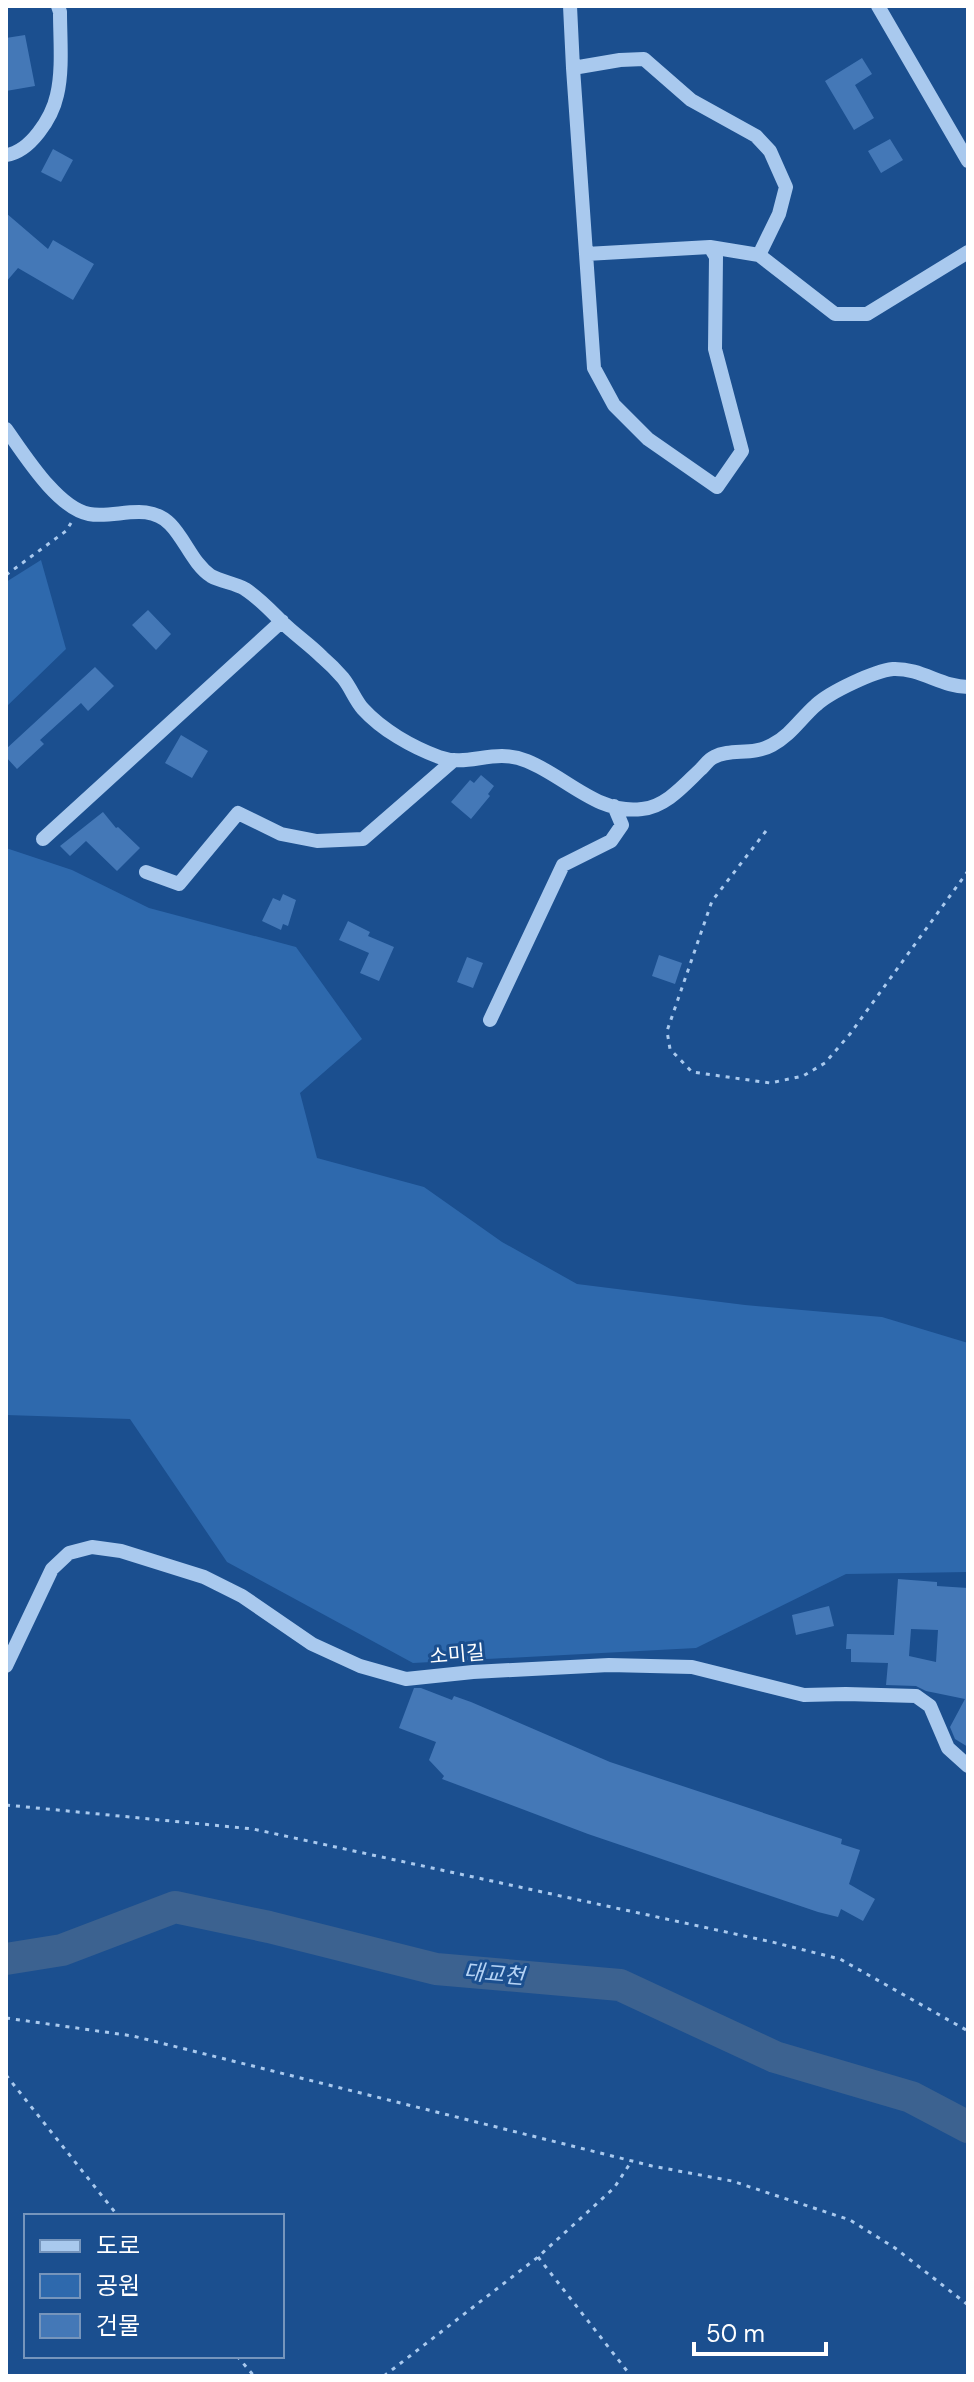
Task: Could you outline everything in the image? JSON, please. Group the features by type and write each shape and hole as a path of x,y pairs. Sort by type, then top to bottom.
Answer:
{"street":[{"path":"6,155 16,154 38,135 57,96 58,6"},
{"path":"570,6 594,368 614,405 648,439 717,487 742,451 715,349 716,257 710,247"},
{"path":"878,6 968,161"},
{"path":"573,68 644,59 691,100 756,136 770,151 786,187 779,214 759,255"},
{"path":"586,254 710,247 759,255 835,314 867,314 968,252"},
{"path":"6,429 65,502 88,514 153,514 170,523 210,576 242,587 267,606 343,678 361,707 379,724 413,745 441,758 454,760 511,755 532,763 567,786 623,809 645,809 663,801 713,757 750,753 770,747 787,736 820,701 889,669 915,670 968,687"},
{"path":"43,839 282,621"},
{"path":"146,872 179,884 238,813 281,834 317,841 363,839 454,760"},
{"path":"490,1020 563,865 611,841 622,825 614,806"},
{"name":"소미길","path":"6,1666 52,1569 69,1553 92,1547 121,1551 204,1577 242,1596 312,1644 360,1666 406,1679 593,1666 692,1667 804,1695 916,1696 930,1706 948,1748 968,1766"}],"path":[{"path":"6,575 66,531 79,509"},
{"path":"766,831 712,901 667,1031 670,1049 692,1072 770,1083 803,1076 825,1063 850,1034 968,871"},
{"path":"6,1805 253,1829 772,1942 840,1959 968,2031"},
{"path":"6,2018 133,2036 632,2160 732,2181 850,2220 895,2248 968,2305"},
{"path":"6,2075 116,2214"},
{"path":"384,2376 538,2257 614,2188 632,2160"},
{"path":"538,2257 631,2376"},
{"path":"239,2358 254,2376"}],"green space":[{"path":"41,560 66,649 6,707 6,582"},
{"path":"6,848 72,870 149,908 296,947 362,1039 300,1093 317,1158 424,1187 502,1242 577,1284 745,1305 882,1317 968,1343 968,1572 846,1574 696,1648 413,1663 227,1562 130,1419 6,1415"}],"building":[{"path":"25,35 35,86 6,91 6,38"},
{"path":"862,58 872,74 855,85 874,118 854,130 825,81"},
{"path":"890,139 903,160 881,173 868,151"},
{"path":"53,149 73,160 61,182 41,172"},
{"path":"6,213 48,249 53,240 94,264 73,300 18,268 6,282"},
{"path":"148,610 171,634 156,650 132,625"},
{"path":"95,667 114,686 88,711 81,703 40,740 44,744 17,769 6,757 6,749"},
{"path":"181,735 208,751 192,778 165,763"},
{"path":"481,775 494,786 488,794 490,796 471,819 451,802 470,780 474,783"},
{"path":"103,812 116,828 140,848 117,871 86,841 70,856 60,846"},
{"path":"283,894 296,900 288,926 283,924 281,930 262,921 273,898 280,901"},
{"path":"348,921 370,932 368,936 394,947 379,981 360,973 369,953 339,940"},
{"path":"659,955 682,963 675,984 652,976"},
{"path":"467,957 483,963 473,988 457,982"},
{"path":"898,1579 968,1588 968,1747 955,1739 950,1727 965,1699 916,1686 886,1685 888,1663 851,1662 851,1649 846,1649 847,1634 894,1635","holes":["911,1629 938,1630 936,1662 909,1656"]},
{"path":"829,1606 834,1626 796,1635 792,1615"},
{"path":"414,1688 452,1700 454,1696 610,1762 842,1839 841,1844 860,1850 849,1884 875,1899 863,1921 841,1909 838,1917 818,1912 588,1834 442,1779 444,1776 429,1760 436,1742 399,1728"}],"waterway":[{"name":"대교천","path":"6,1959 62,1950 175,1907 436,1969 620,1985 775,2057 911,2097 968,2127"}]}
